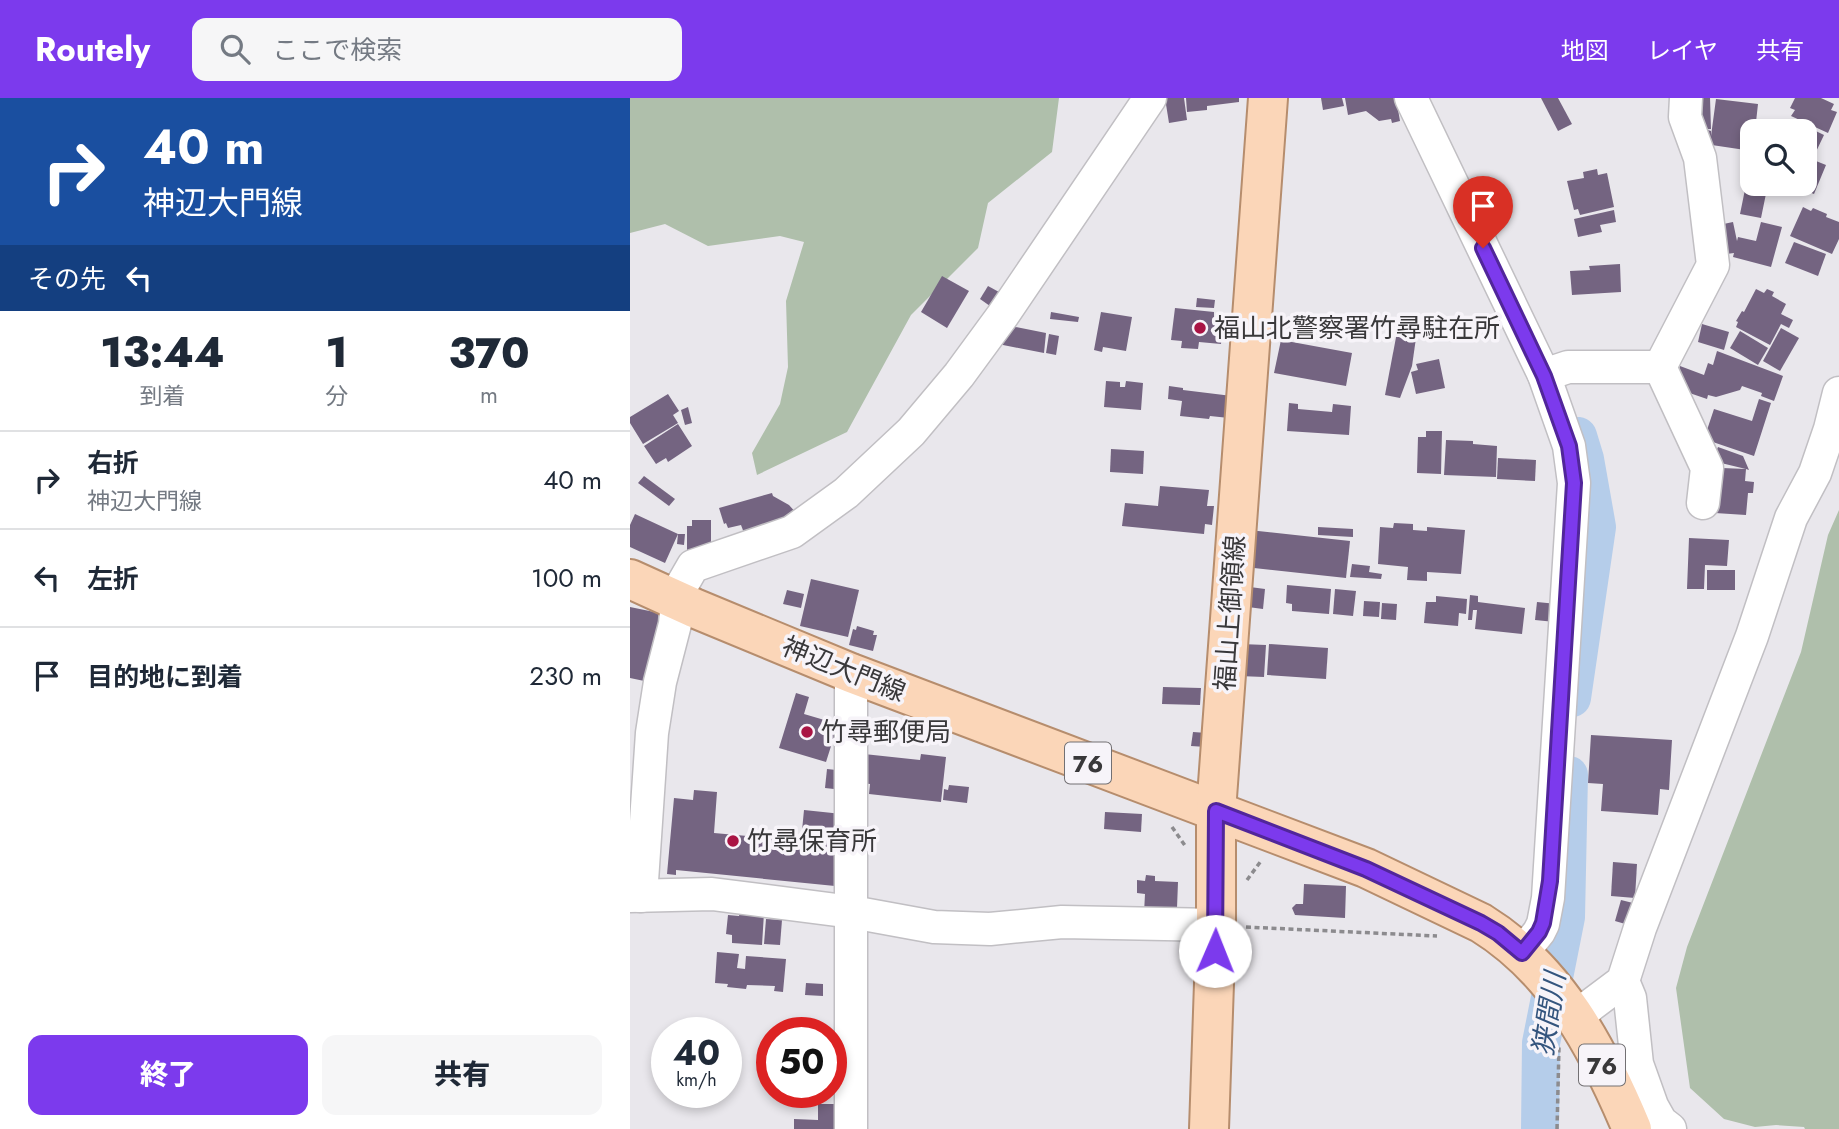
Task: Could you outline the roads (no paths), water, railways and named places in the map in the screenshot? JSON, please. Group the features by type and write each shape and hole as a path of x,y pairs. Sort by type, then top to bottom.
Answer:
{"main road":[{"name":"福山上御領線","path":"1209,1129 1216,925 1216,811 1268,98"},
{"name":"神辺大門線","path":"630,579 851,673 1366,869 1481,923 1498,933 1528,959 1572,1011 1608,1077 1632,1129"}],"street":[{"path":"1150,98 1003,315 959,375 911,432 846,493 792,532 693,566 682,584 677,600 675,624 660,682 652,733 636,896 712,894 852,912 948,928 990,929 1062,922 1216,925"},
{"path":"1411,98 1556,371 1569,446 1574,483 1548,898 1543,923 1528,959"},
{"path":"1660,367 1713,265 1700,158 1685,117 1686,98"},
{"path":"1556,371 1660,367"},
{"path":"1660,367 1707,468 1703,503"},
{"path":"1572,1011 1591,1005 1623,981 1640,928 1752,636 1790,518 1815,473 1839,393"},
{"path":"851,673 851,1129"},
{"path":"1623,981 1630,998 1637,1064 1661,1122 1670,1129"}],"waterway":[{"name":"狭間川","path":"1572,698 1597,527 1585,459 1578,436"},
{"name":"狭間川","path":"1540,1129 1541,1043 1566,917 1569,775"}],"place":[{"name":"福山北警察署竹尋駐在所","path":"1200,328"},
{"name":"竹尋郵便局","path":"807,732"},
{"name":"竹尋保育所","path":"733,841"}]}
